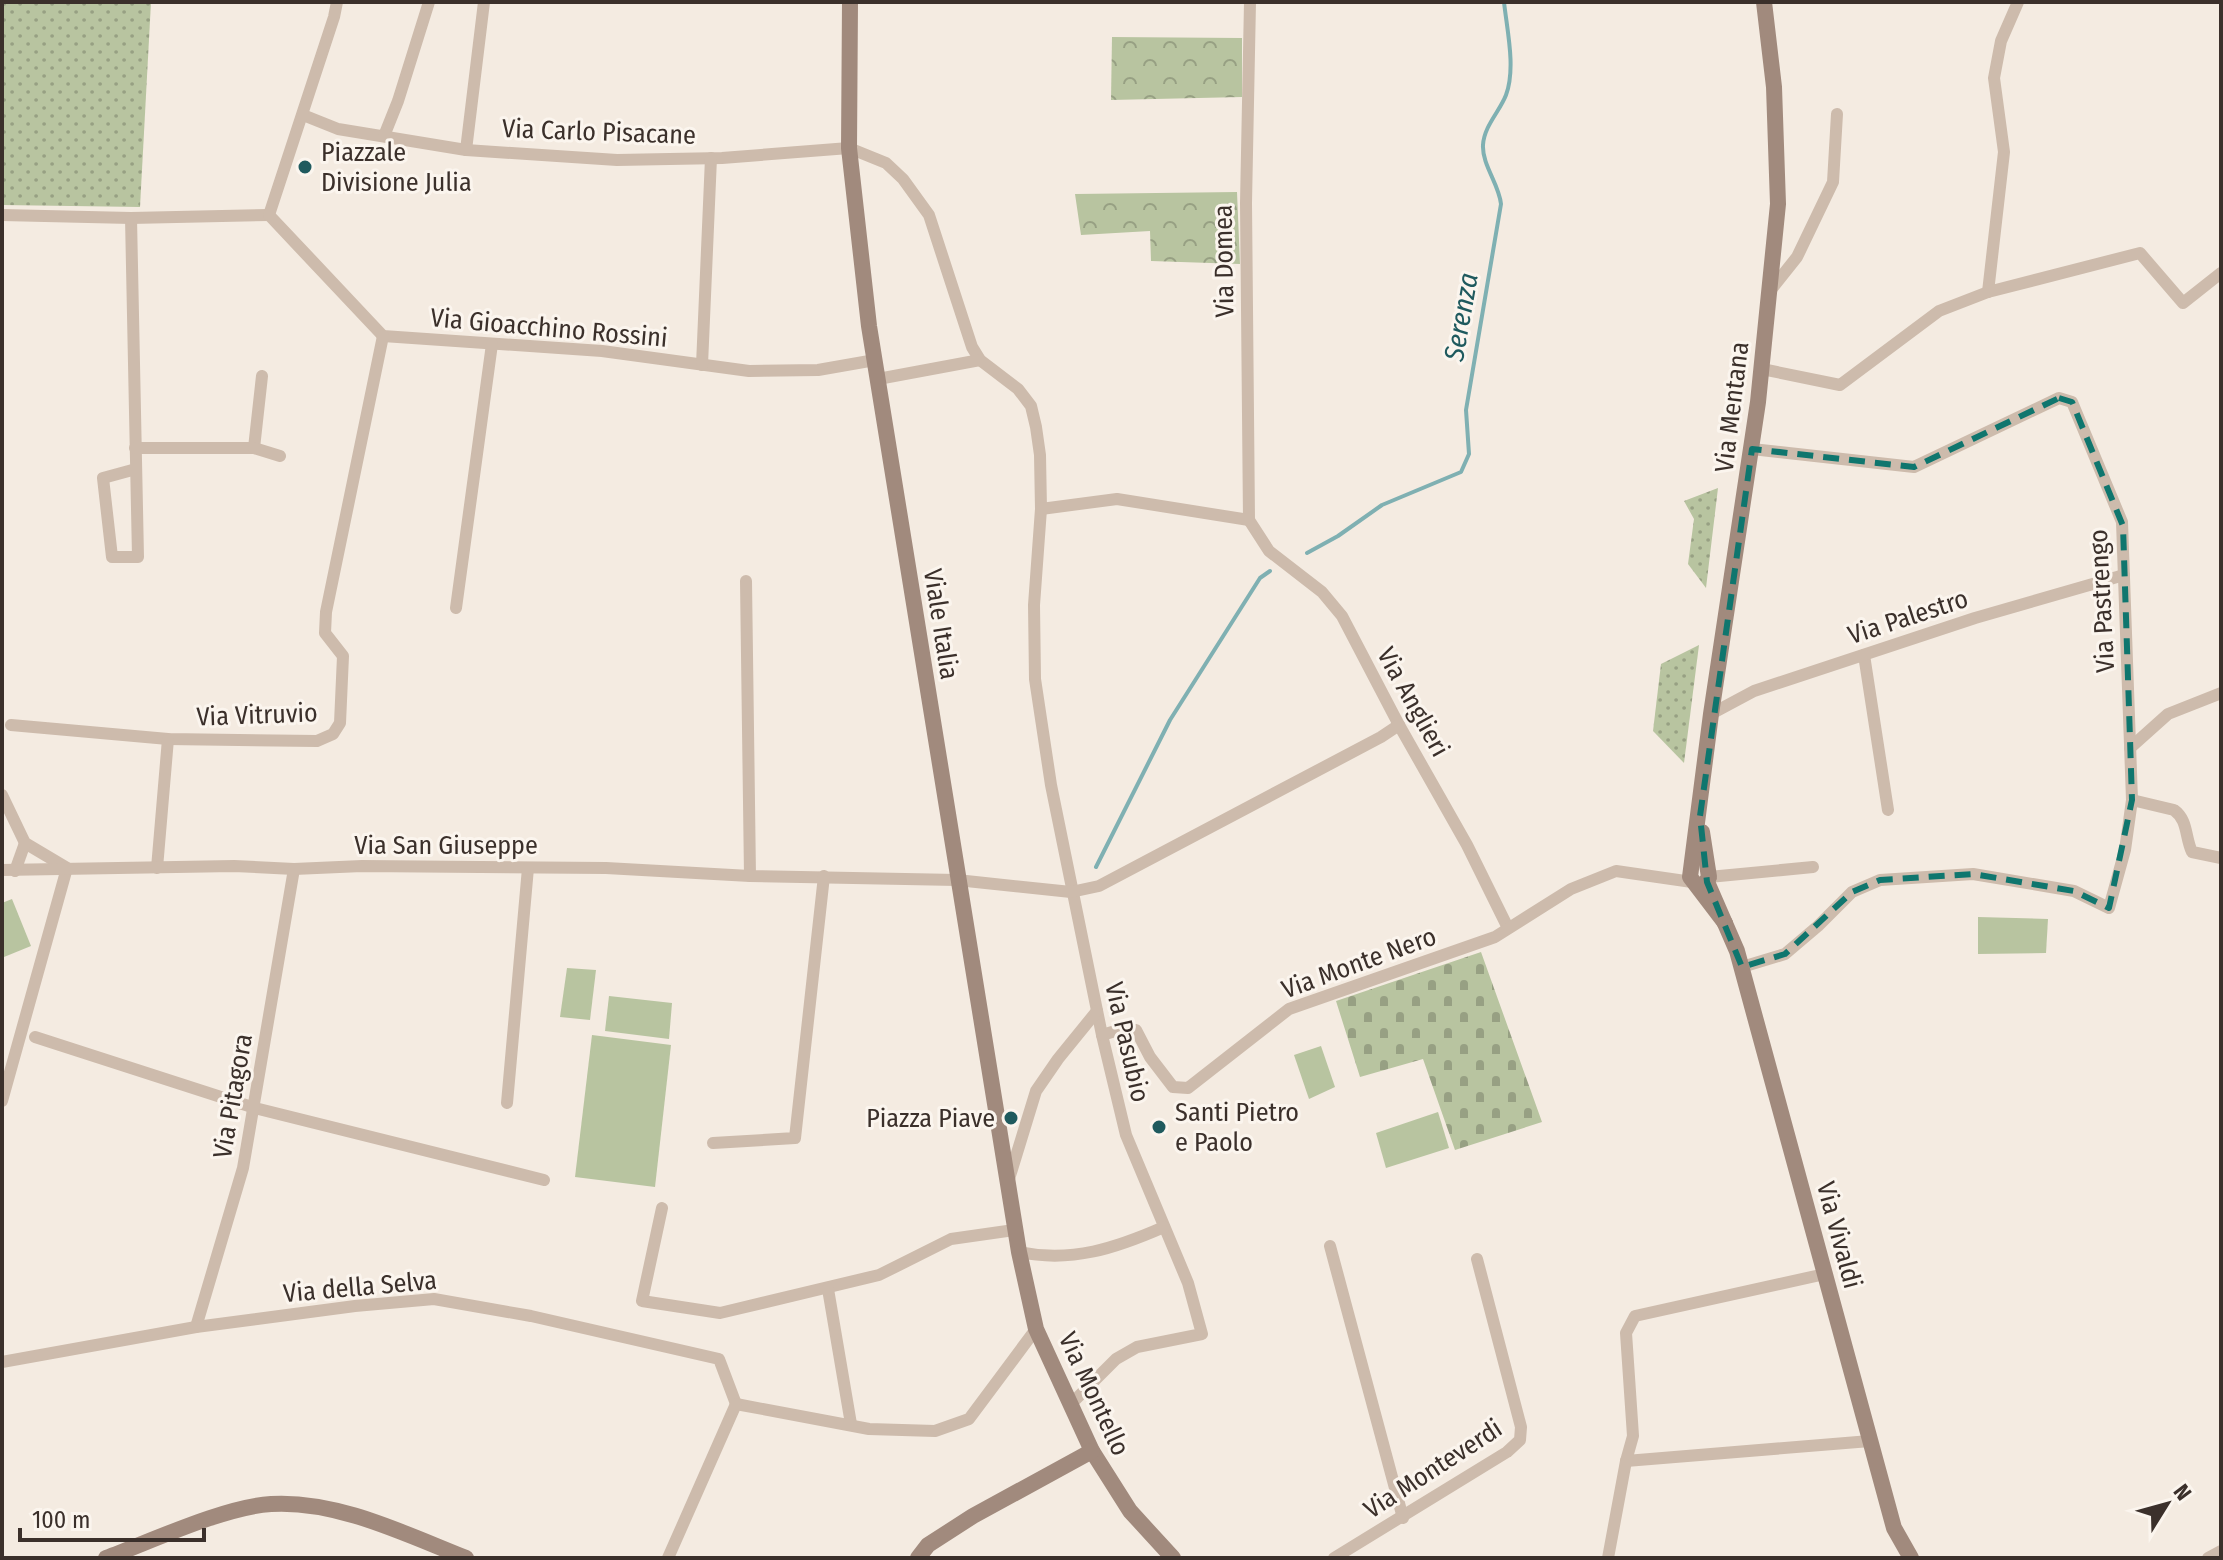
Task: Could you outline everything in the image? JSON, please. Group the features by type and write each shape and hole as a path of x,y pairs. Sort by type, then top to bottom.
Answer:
{"street":[{"path":"269,215 337,2"},
{"path":"384,136 429,2"},
{"path":"466,150 484,2"},
{"name":"Viale Italia","path":"850,2 849,148 875,360 1007,1185"},
{"name":"Via Domea","path":"1249,520 1246,203 1250,2"},
{"name":"Via Mentana","path":"1699,877 1700,816 1711,714 1752,449 1778,204 1774,87 1764,2"},
{"path":"1988,292 2004,152 1994,78 2001,41 2018,2"},
{"path":"1770,291 1797,257 1833,182 1837,114"},
{"name":"Via Carlo Pisacane","path":"303,115 338,129 466,150 617,160 711,158 849,148"},
{"path":"849,148 886,163 903,179 929,215 972,347 980,360 878,379"},
{"path":"702,365 711,158"},
{"path":"2,215 131,218 269,215 383,336"},
{"path":"131,218 138,557 112,557 103,478 136,469"},
{"path":"1762,369 1840,385 1939,311 1988,292 2140,253 2183,303 2221,273"},
{"name":"Via Gioacchino Rossini","path":"383,336 602,351 749,371 804,370 875,360"},
{"name":"Via Vitruvio","path":"11,725 168,739 317,741 333,734 340,723 343,656 325,633 326,612 383,336"},
{"path":"456,608 492,344"},
{"name":"Via Pasubio","path":"980,360 1018,389 1031,406 1040,455 1041,509 1034,605 1035,679 1051,785 1071,892 1126,1135 1188,1283 1202,1334 1137,1347 1116,1359 1070,1405"},
{"path":"254,448 262,376"},
{"name":"Via Pastrengo","path":"1742,967 1785,954 1852,892 1880,880 1973,874 2074,891 2109,908 2125,850 2132,800 2122,522 2072,402 2059,398 1914,467 1752,449"},
{"path":"135,448 254,448 280,456"},
{"path":"1041,509 1117,499 1249,520"},
{"name":"Via Anglieri","path":"1249,520 1269,551 1322,592 1342,616 1467,845 1508,928"},
{"name":"Via Palestro","path":"1711,714 1754,691 1975,618 2124,575"},
{"path":"746,581 750,876"},
{"path":"1864,655 1888,810"},
{"path":"2130,748 2168,714 2221,693"},
{"path":"1071,892 1099,886 1399,725"},
{"path":"157,868 168,739"},
{"path":"2,795 25,843 67,868 2,1101"},
{"path":"2132,800 2174,810 2185,826 2192,852 2221,858"},
{"path":"8,870 25,843"},
{"name":"Via San Giuseppe","path":"8,870 234,866 294,869 606,868 750,876 957,880 1071,892"},
{"name":"Via Monte Nero","path":"1102,1035 1122,1029 1136,1030 1150,1057 1173,1087 1188,1088 1289,1009 1495,937 1571,889 1616,871 1667,879 1813,867"},
{"path":"507,1103 528,868"},
{"name":"Via Pitagora","path":"196,1327 237,1189 255,1108 294,869"},
{"path":"713,1143 795,1138 824,876"},
{"name":"Via Vivaldi","path":"1699,877 1725,923 1742,967 1894,1528 1911,1558"},
{"path":"662,1208 642,1301 720,1313 879,1275 951,1239 1014,1230 1007,1185 1036,1091 1097,1011"},
{"path":"35,1037 255,1108 544,1180"},
{"path":"1019,1252 1039,1256 1092,1254 1164,1227"},
{"name":"Via Montello","path":"1014,1230 1036,1329 1092,1451 1130,1511 1173,1558"},
{"path":"1330,1246 1403,1518"},
{"name":"Via Monteverdi","path":"1334,1558 1403,1518 1507,1452 1520,1440 1521,1427 1477,1259"},
{"path":"1608,1558 1633,1436 1626,1333 1635,1316 1825,1274"},
{"path":"828,1289 851,1424"},
{"name":"Via della Selva","path":"2,1362 196,1327 434,1299 531,1316 719,1359 736,1404"},
{"path":"668,1558 736,1404 869,1429 935,1431 969,1419 1036,1329"},
{"path":"1626,1461 1870,1441"},
{"path":"918,1558 928,1545 973,1516 1092,1451"},
{"path":"106,1558 131,1554 233,1512 268,1504 304,1504 346,1513 466,1558"},
{"path":"2208,1558 2221,1551"}],"highlighted area":[{"path":"2059,398 2072,402 2123,526 2132,800 2109,908 2074,891 1973,874 1880,880 1852,892 1785,954 1742,967 1707,882 1700,816 1752,449 1914,467"}],"green space":[{"path":"2,2 151,2 140,207 2,205"},
{"path":"1112,37 1242,38 1242,97 1111,100"},
{"path":"1237,192 1240,264 1151,261 1150,231 1081,235 1075,194"},
{"path":"1718,488 1706,588 1688,564 1694,519 1684,501"},
{"path":"1699,645 1684,763 1653,731 1661,664"},
{"path":"12,899 31,946 4,957 2,903"},
{"path":"1978,917 2048,919 2046,953 1978,954"},
{"path":"1481,952 1542,1122 1455,1150 1423,1059 1360,1077 1336,1001"},
{"path":"567,968 596,970 590,1020 560,1017"},
{"path":"609,996 672,1003 669,1039 605,1031"},
{"path":"592,1035 671,1045 655,1187 575,1177"},
{"path":"1321,1046 1335,1087 1309,1099 1294,1055"},
{"path":"1438,1112 1449,1148 1386,1168 1376,1133"}],"waterway":[{"name":"Serenza","path":"1307,553 1382,505 1461,472 1469,454 1466,410 1501,204 1485,160 1483,145 1486,131 1509,84 1510,49 1504,2"},
{"name":"Serenza","path":"1096,867 1170,720 1260,578 1270,571"}],"place":[{"name":"Piazzale Divisione Julia","path":"305,167"},
{"name":"Piazza Piave","path":"1011,1118"},
{"name":"Santi Pietro e Paolo","path":"1159,1127"}]}
